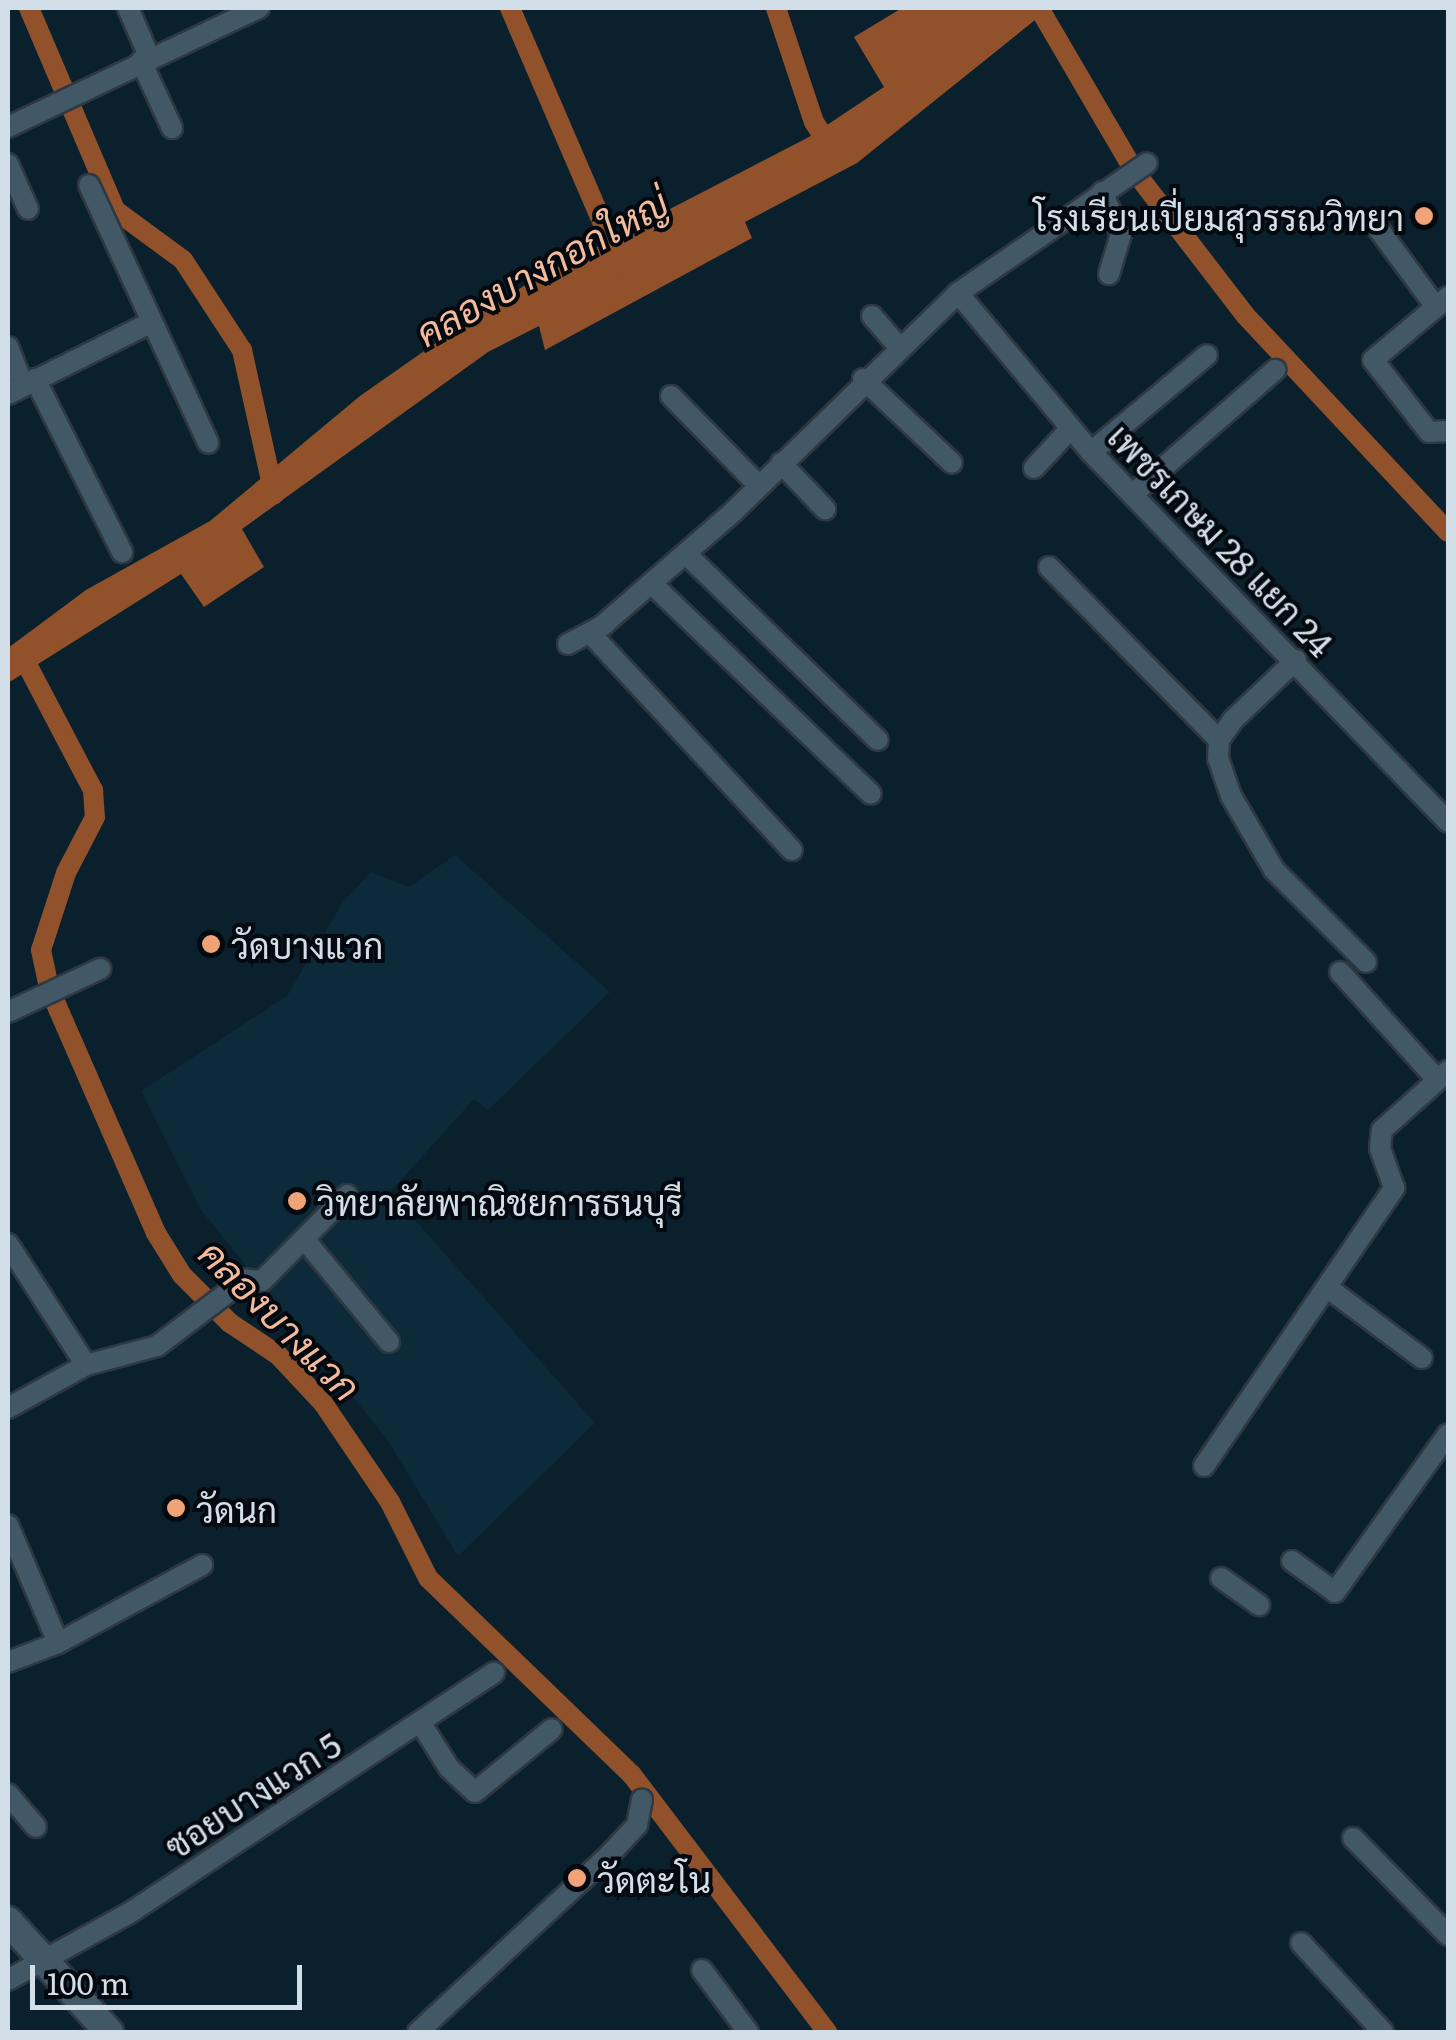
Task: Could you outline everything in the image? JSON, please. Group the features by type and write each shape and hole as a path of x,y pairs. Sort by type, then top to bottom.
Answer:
{"main road":[{"path":"8,1922 42,1964 109,2032"}],"street":[{"path":"128,8 172,128"},
{"path":"8,127 145,58 259,8"},
{"path":"568,644 591,634 686,554 898,346 958,293 1147,163"},
{"path":"8,164 28,209"},
{"path":"89,185 148,324 208,443"},
{"path":"1102,192 1121,234 1109,274"},
{"path":"1376,227 1442,302 1373,360 1430,432 1448,431"},
{"name":"เพชรเกษม 28 แยก 24","path":"958,293 1092,452 1448,822"},
{"path":"872,316 898,346"},
{"path":"22,386 148,324"},
{"path":"8,347 22,386 122,552"},
{"path":"1092,452 1207,354"},
{"path":"1133,494 1275,370"},
{"path":"864,379 952,464"},
{"path":"671,396 759,486"},
{"path":"1034,468 1071,428"},
{"path":"782,463 825,509"},
{"path":"686,554 878,740"},
{"path":"1049,567 1220,740"},
{"path":"652,584 871,794"},
{"path":"591,634 792,850"},
{"path":"1296,660 1220,740 1218,758 1231,796 1274,870 1366,962"},
{"path":"8,1011 100,969"},
{"path":"1204,1466 1394,1188 1380,1148 1382,1130 1442,1074 1340,972"},
{"path":"8,1408 86,1365 125,1358 176,1335 237,1283 262,1281 347,1195"},
{"path":"305,1240 389,1342"},
{"path":"8,1244 86,1365"},
{"path":"1328,1288 1422,1358"},
{"path":"1292,1561 1335,1592 1448,1434"},
{"path":"8,1525 58,1643"},
{"path":"8,1662 58,1643 202,1566"},
{"path":"1221,1578 1259,1605"},
{"name":"ซอยบางแวก 5","path":"8,1980 42,1964 494,1673"},
{"path":"420,1722 449,1768 476,1792 552,1729"},
{"path":"8,1794 36,1828"},
{"path":"418,2032 610,1854 636,1824 642,1799"},
{"path":"1353,1838 1448,1935"},
{"path":"1301,1943 1383,2032"},
{"path":"702,1970 748,2032"}],"shaded area":[{"path":"902,8 1050,8 857,163 745,222 752,238 545,350 539,326 488,352 242,529 264,567 204,607 181,574 8,683 8,648 86,590 210,521 360,396 467,321 537,278 809,137 884,87 854,37"},
{"name":"วิทยาลัยพาณิชยการธนบุรี","path":"455,855 610,992 488,1110 474,1099 390,1192 595,1423 458,1556 387,1439 201,1210 141,1091 287,996 343,902 371,872 409,887"}],"waterway":[{"path":"29,8 115,210 183,260 242,350 274,494"},
{"name":"คลองบางกอกใหญ่","path":"510,8 620,263"},
{"path":"776,8 814,122 833,151"},
{"path":"1039,8 1135,172 1245,315 1448,532"},
{"name":"คลองบางแวก","path":"22,655 93,790 95,817 66,873 41,950 49,988 156,1233 182,1275 230,1323 278,1355 323,1403 390,1502 428,1578 632,1775 827,2032"}],"place":[{"name":"โรงเรียนเปี่ยมสุวรรณวิทยา","path":"1424,216"},
{"name":"วัดบางแวก","path":"211,944"},
{"name":"วิทยาลัยพาณิชยการธนบุรี","path":"297,1201"},
{"name":"วัดนก","path":"176,1508"},
{"name":"วัดตะโน","path":"577,1878"}]}
